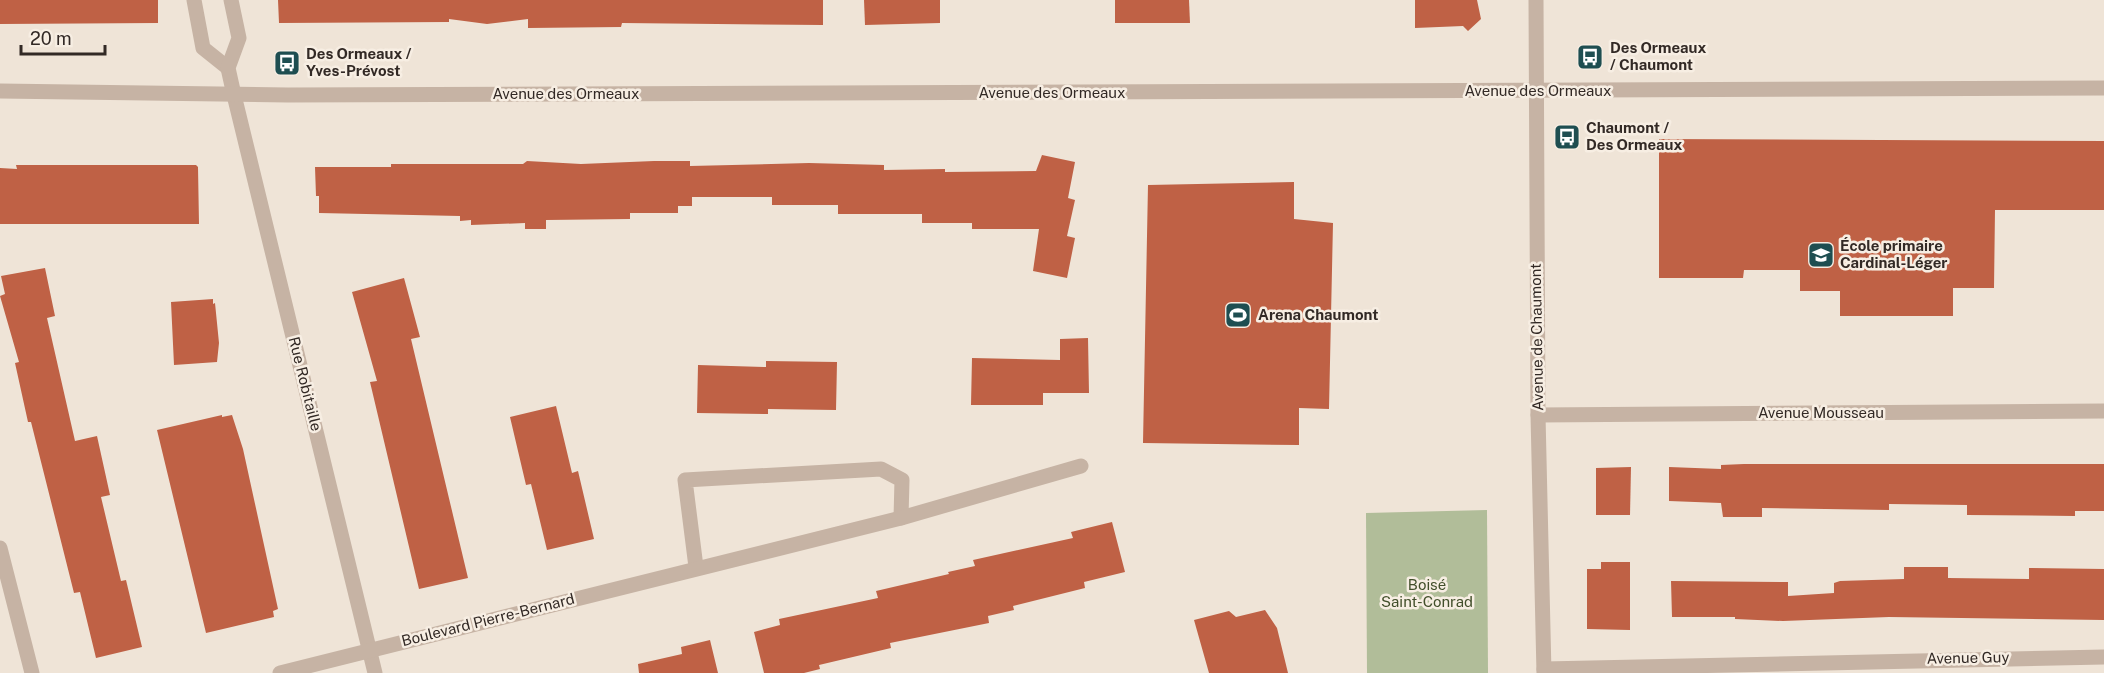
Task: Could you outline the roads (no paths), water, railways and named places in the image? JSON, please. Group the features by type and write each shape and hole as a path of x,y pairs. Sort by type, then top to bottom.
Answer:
{"street":[{"path":"194,0 202,48 228,68 239,38 231,0"},
{"name":"Avenue de Chaumont","path":"1536,0 1538,415 1544,671"},
{"name":"Rue Robitaille","path":"228,68 375,673"},
{"name":"Avenue des Ormeaux","path":"0,91 234,95 2104,88"},
{"name":"Avenue Mousseau","path":"1538,415 2104,411"},
{"name":"Boulevard Pierre-Bernard","path":"280,673 696,567 901,518 1081,466"},
{"path":"696,567 685,480 881,469 902,480 901,518"},
{"path":"0,548 32,673"},
{"name":"Avenue Guy","path":"1544,671 2104,657"}],"place":[{"name":"Des Ormeaux / Chaumont","path":"1590,57"},
{"name":"Des Ormeaux / Yves-Prévost","path":"287,63"},
{"name":"Chaumont / Des Ormeaux","path":"1567,137"},
{"name":"École primaire Cardinal-Léger","path":"1821,255"},
{"name":"Arena Chaumont","path":"1238,315"}],"park label":[{"name":"Boisé Saint-Conrad","path":"1427,594"}]}
